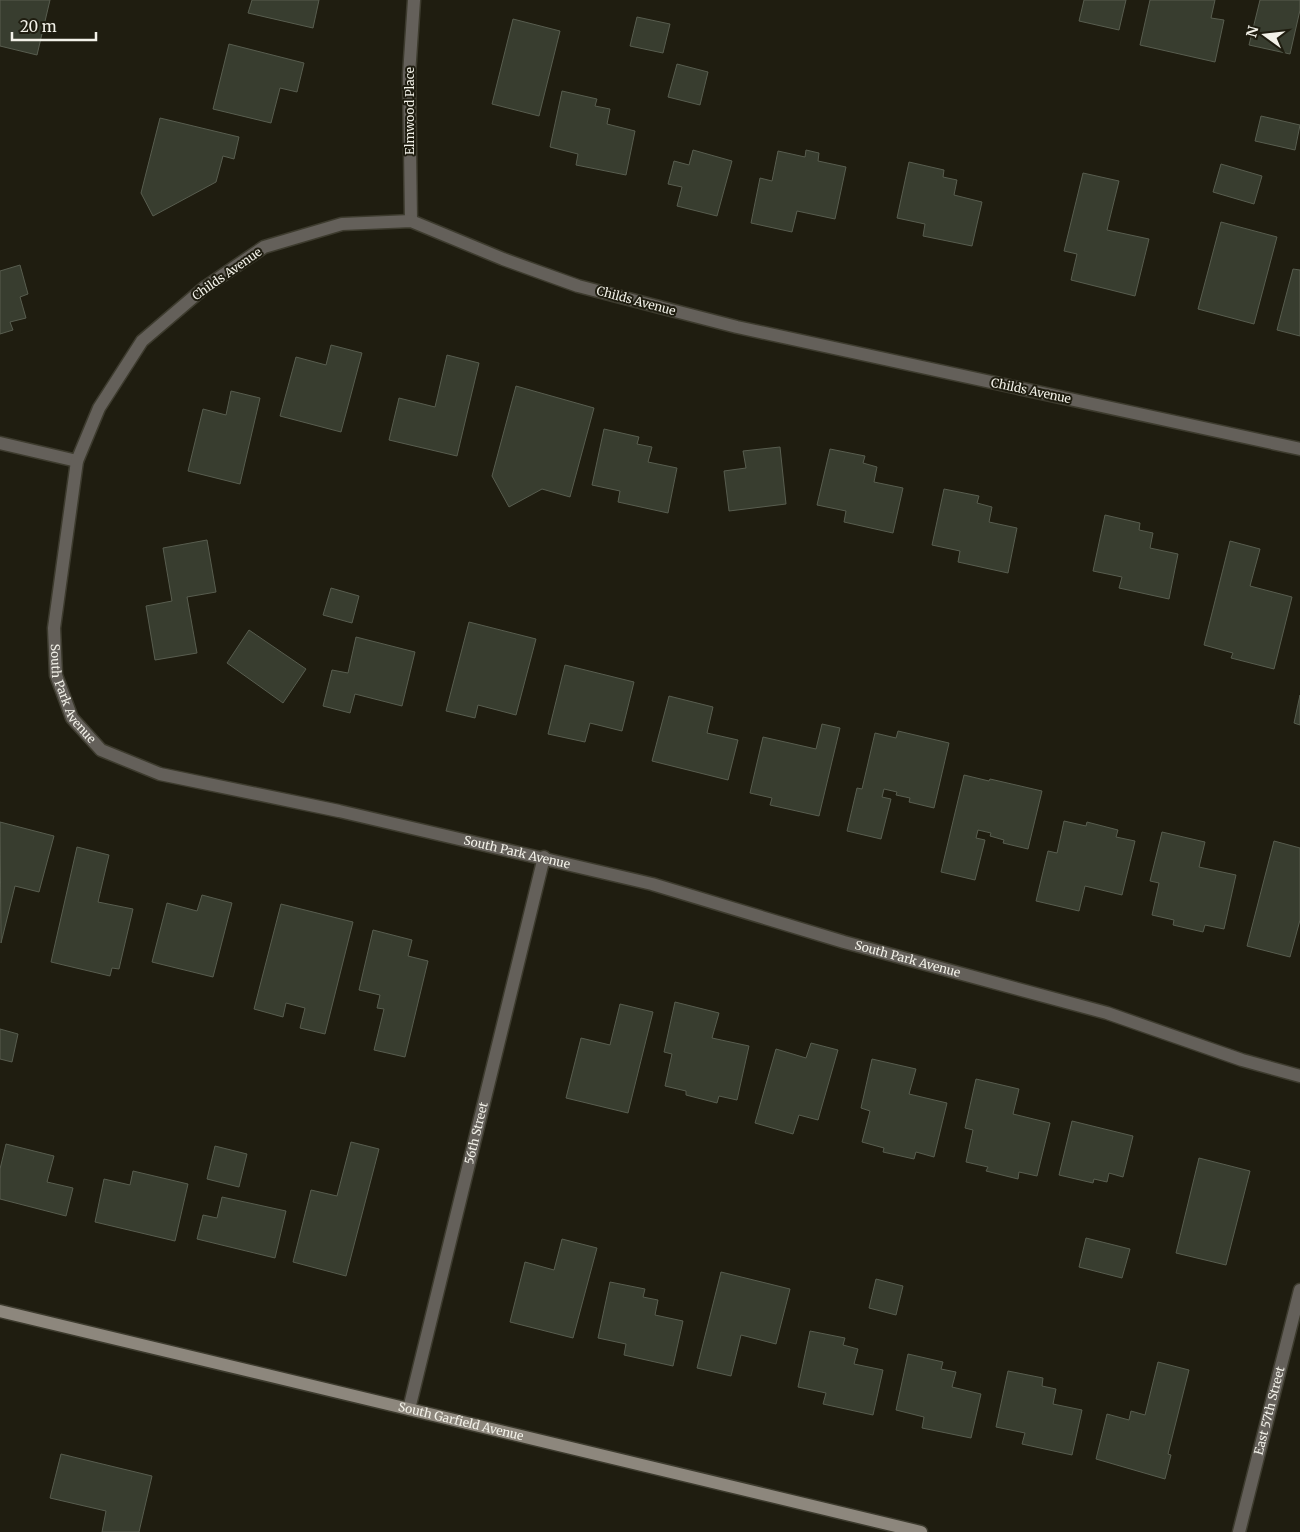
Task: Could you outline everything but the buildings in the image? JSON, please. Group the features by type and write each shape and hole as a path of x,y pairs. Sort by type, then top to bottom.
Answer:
{"street":[{"name":"Elmwood Place","path":"411,222 409,75 414,0"},
{"name":"Childs Avenue","path":"77,461 98,408 142,341 204,288 264,247 342,224 411,222 503,259 568,282 648,306 737,327 1300,448"},
{"path":"0,443 77,461"},
{"name":"South Park Avenue","path":"77,461 54,628 56,675 72,718 101,750 160,774 339,811 544,857 652,884 844,942 1107,1013 1242,1060 1300,1076"},
{"name":"56th Street","path":"409,1409 544,857"},
{"name":"East 57th Street","path":"1239,1532 1300,1290"},
{"name":"South Garfield Avenue","path":"0,1311 921,1532"}]}
